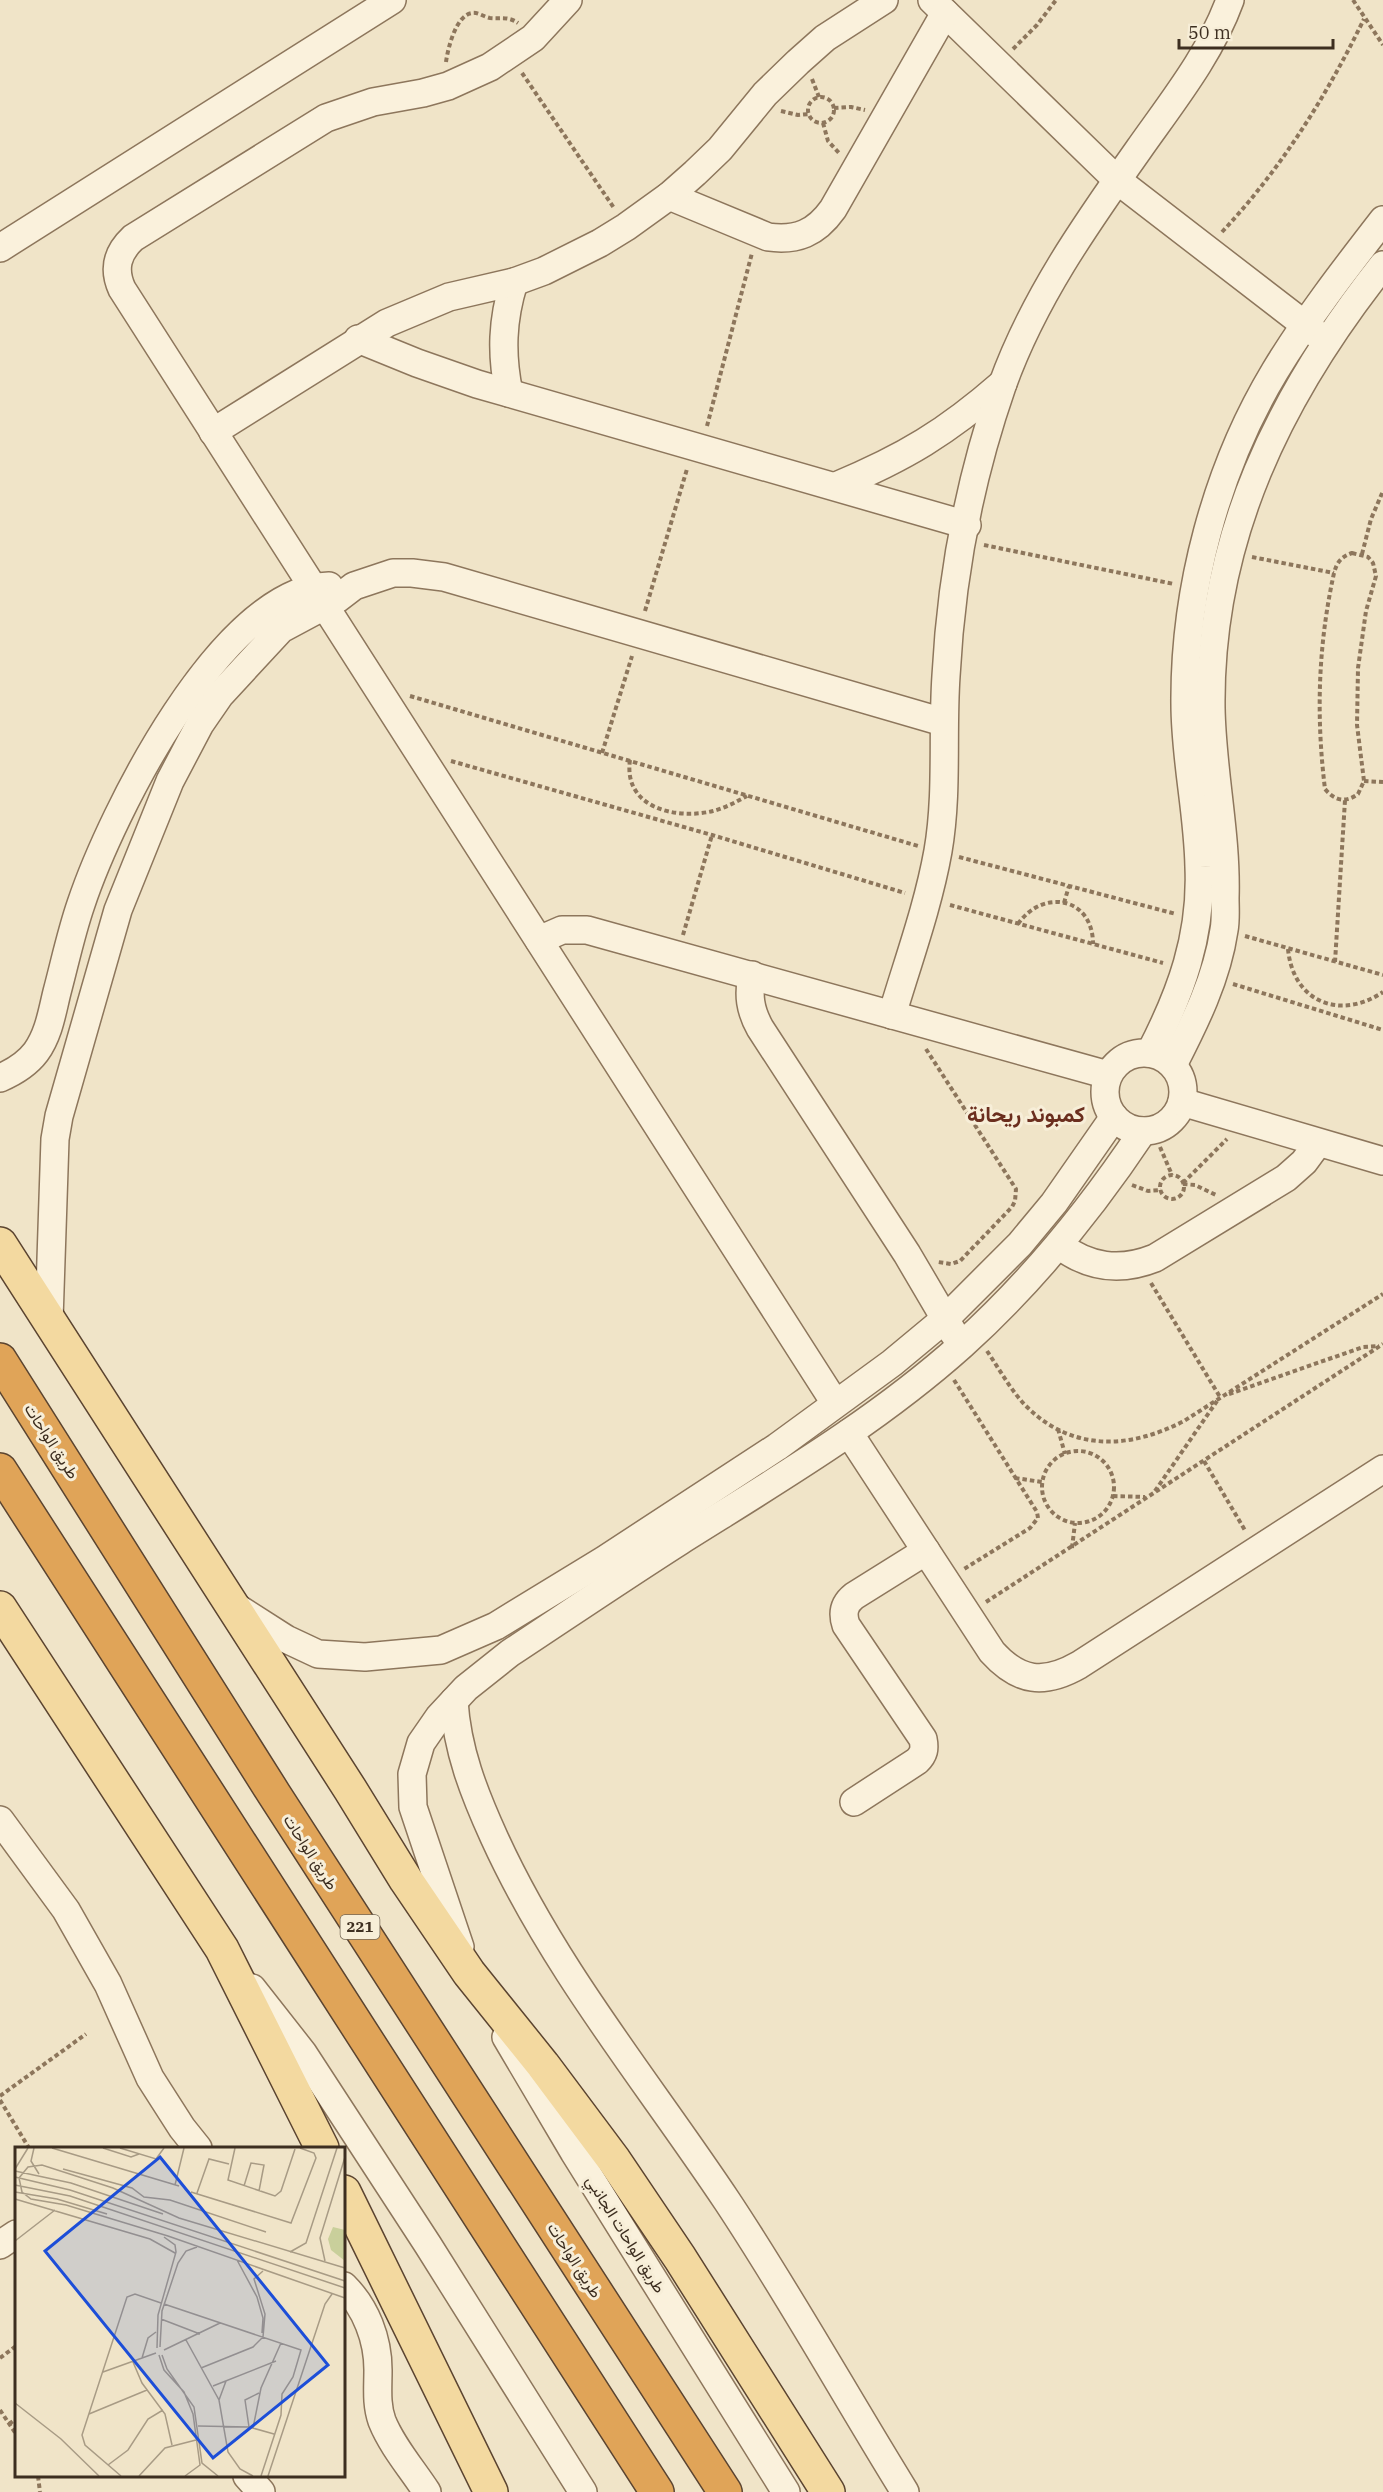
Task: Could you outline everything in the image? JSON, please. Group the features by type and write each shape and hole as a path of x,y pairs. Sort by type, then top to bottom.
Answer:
{"highway":[{"name":"طريق الواحات","path":"0,1360 274,1794 724,2492"},
{"path":"0,1470 657,2492"}],"main road":[{"path":"0,1244 406,1880 469,1973 543,2065 614,2160 680,2258 828,2492"},
{"path":"0,1608 222,1949 321,2147"},
{"path":"345,2194 491,2492"}],"street":[{"path":"0,248 392,0"},
{"path":"568,0 533,38 490,67 448,86 373,102 326,118 125,246 116,267 117,278 213,432 835,1403"},
{"path":"213,432 358,339 417,308 449,297 514,282 572,258 626,227 669,196 720,148 765,94 825,38 884,0"},
{"path":"899,1017 938,852 945,768 943,722 951,623 965,532 983,448 1004,383 1026,329 1053,278 1117,180 1192,75 1223,18 1230,0"},
{"path":"669,196 758,233 783,239 798,237 812,231 833,209 883,120 939,7 1117,180 1328,342"},
{"path":"1161,1059 1172,1010 1186,970 1197,919 1199,867 1187,761 1185,703 1187,646 1195,588 1208,532 1225,477 1238,445 1274,373 1305,324 1383,221"},
{"path":"1161,1059 1196,1019 1212,977 1225,929 1226,872 1213,762 1211,707 1214,651 1221,596 1230,553 1250,489 1271,438 1297,388 1383,265"},
{"path":"509,393 502,348 505,315 514,282"},
{"path":"358,339 417,363 509,393 836,486 965,532"},
{"path":"836,486 882,467 926,444 1004,383"},
{"path":"49,1320 53,1159 59,1116 118,910 170,781 189,717 223,652 265,610 295,593 319,596 393,573 444,577 943,722"},
{"path":"0,1078 27,1062 41,1044 49,1023 81,904 94,869 140,771 189,717"},
{"path":"539,940 550,933 575,928 1108,1075"},
{"path":"752,975 750,1003 757,1022 907,1254 960,1347"},
{"path":"232,1605 286,1639 318,1653 364,1658 441,1650 496,1626 793,1471 849,1433 960,1347 1059,1245 1148,1130 1172,1120 1182,1102 1182,1082 1161,1059 1130,1055 1113,1067 1108,1075 1105,1097 1114,1117 1122,1124 1148,1130"},
{"path":"1182,1102 1383,1161"},
{"path":"655,1542 835,1403 892,1363 984,1282 1054,1203 1114,1117"},
{"path":"1059,1245 1072,1255 1096,1265 1122,1267 1155,1258 1295,1170 1318,1143"},
{"path":"849,1433 992,1652 1005,1666 1023,1676 1042,1678 1062,1675 1383,1469"},
{"path":"777,1447 793,1471"},
{"name":"طريق الواحات الجانبي","path":"655,1542 510,1653 466,1688 454,1701 421,1743 412,1774 413,1807 469,1973 574,2151 786,2492"},
{"path":"854,1802 917,1761 922,1756 924,1748 923,1739 846,1625 843,1616 844,1609 847,1601 854,1596 926,1551"},
{"path":"454,1701 458,1740 471,1782 503,1856 539,1927 581,1993 685,2138 745,2228 808,2328 905,2492"},
{"path":"0,1820 66,1910 108,1984 150,2078 176,2120 197,2147"},
{"path":"222,1949 303,2053 428,2245 583,2492"},
{"path":"0,2244 15,2235"},
{"path":"345,2287 358,2302 374,2339 378,2368 377,2395 383,2421 427,2492"},
{"path":"249,2477 261,2492"}],"path":[{"path":"997,63 1037,25 1056,0"},
{"path":"1353,0 1383,45"},
{"path":"448,86 445,72 447,57 460,21 468,14 476,12 490,18 511,18 533,38"},
{"path":"1206,250 1254,196 1296,140 1332,81 1364,19"},
{"path":"510,55 626,227"},
{"path":"824,98 834,108 832,117 823,123 811,118 808,108 814,99 824,98"},
{"path":"834,108 860,108 883,120"},
{"path":"823,123 834,149 849,161 859,163"},
{"path":"603,753 698,446 758,233"},
{"path":"1362,554 1371,519 1383,491"},
{"path":"965,532 1195,588"},
{"path":"1230,553 1334,573"},
{"path":"1352,553 1362,554 1373,563 1376,576 1366,611 1358,668 1357,725 1364,781 1358,794 1345,800 1334,798 1325,789 1319,727 1322,644 1334,573 1336,563 1343,556 1352,553"},
{"path":"376,686 938,852 1197,919"},
{"path":"418,752 657,819 926,899 1186,970"},
{"path":"630,760 629,777 632,786 644,801 661,810 679,814 716,811 748,795"},
{"path":"1364,781 1383,782"},
{"path":"1335,962 1345,800"},
{"path":"657,819 661,810"},
{"path":"677,955 712,835"},
{"path":"1064,903 1069,886"},
{"path":"1018,924 1026,913 1037,905 1050,901 1064,903 1073,906 1086,918 1091,926 1094,945"},
{"path":"1225,929 1383,975"},
{"path":"1288,949 1289,961 1298,982 1314,997 1335,1006 1352,1006 1369,1002 1383,992"},
{"path":"1212,977 1383,1030"},
{"path":"1332,1016 1335,1006"},
{"path":"899,1017 1013,1183 1016,1195 1012,1207 955,1264 944,1264 907,1254"},
{"path":"1172,1175 1161,1182 1161,1190 1165,1197 1173,1199 1180,1195 1183,1184 1244,1121"},
{"path":"1148,1130 1172,1175 1179,1178 1183,1184"},
{"path":"1183,1184 1195,1185 1216,1194 1232,1211"},
{"path":"1139,1264 1221,1397"},
{"path":"960,1347 1036,1415 1058,1429 1097,1441 1130,1441 1162,1432 1383,1294"},
{"path":"1152,1494 1221,1397 1364,1347 1382,1345"},
{"path":"967,1614 1382,1345"},
{"path":"945,1581 1035,1524 1038,1518 1037,1512 1015,1478 960,1347"},
{"path":"1058,1429 1065,1454"},
{"path":"1084,1452 1101,1460 1112,1476 1113,1496 1103,1513 1095,1519 1075,1523 1064,1520 1047,1505 1042,1482 1046,1470 1054,1460 1065,1454 1084,1452"},
{"path":"1204,1461 1257,1550"},
{"path":"1015,1478 1042,1482"},
{"path":"1113,1496 1147,1497"},
{"path":"1072,1548 1075,1523"},
{"path":"28,2147 0,2098 86,2034"},
{"path":"0,2358 15,2347"},
{"path":"0,2410 15,2433"},
{"path":"9,2424 15,2420"},
{"path":"38,2477 40,2492"}],"district":[{"name":"كمبوند ريحانة","path":"1026,1114"}]}
